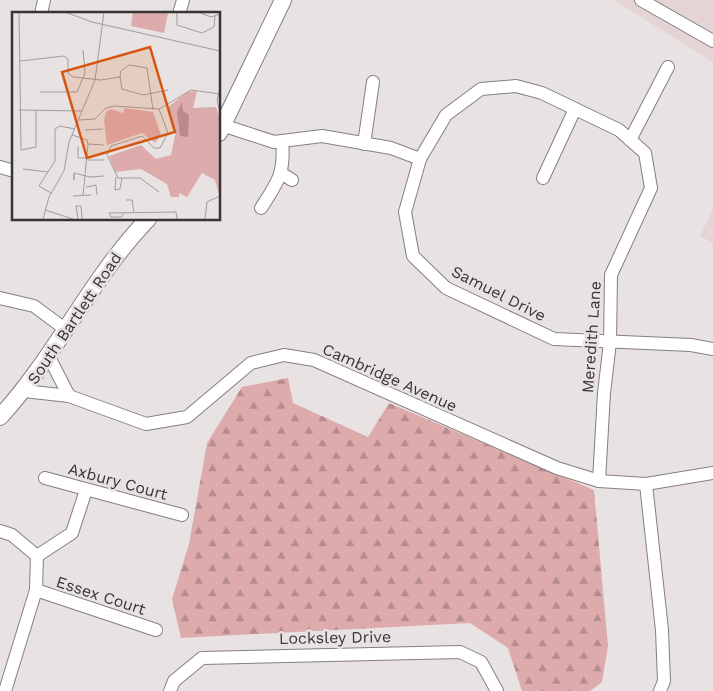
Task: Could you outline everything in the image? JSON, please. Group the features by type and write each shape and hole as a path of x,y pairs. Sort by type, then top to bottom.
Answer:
{"main road":[{"path":"220,128 283,0"},
{"name":"South Bartlett Road","path":"0,417 24,391 123,245 147,220"}],"street":[{"path":"641,0 713,41"},
{"path":"630,140 668,67"},
{"path":"364,144 373,82"},
{"name":"Meredith Lane","path":"420,159 446,114 481,89 516,86 542,93 619,130 645,152 651,188 611,275 610,342 604,393 599,480"},
{"path":"543,178 575,108"},
{"path":"220,128 274,142 322,136 391,148 420,159"},
{"path":"268,205 287,176 282,141"},
{"name":"Samuel Drive","path":"420,159 405,212 413,256 446,288 554,339 690,345 713,349"},
{"path":"0,298 34,306 66,329"},
{"path":"48,355 69,396"},
{"name":"Cambridge Avenue","path":"24,391 69,396 146,424 187,417 251,362 284,355 314,360 557,468 599,480 646,484 713,473"},
{"name":"Axbury Court","path":"45,478 182,515"},
{"path":"646,484 662,630 664,681 660,691"},
{"path":"37,556 72,533 86,490"},
{"path":"0,531 12,535 37,556"},
{"path":"5,691 36,590 37,556"},
{"name":"Essex Court","path":"36,590 156,630"},
{"name":"Locksley Drive","path":"170,691 174,681 202,658 460,652 482,662 497,691"}],"shaded area":[{"path":"614,0 713,0 713,62"},
{"path":"713,209 713,243 700,236"}],"green space":[{"path":"288,378 293,403 368,437 389,403 594,490 608,646 602,682 590,691 522,691 508,648 470,623 181,638 172,599 189,544 207,443 242,387"}]}
